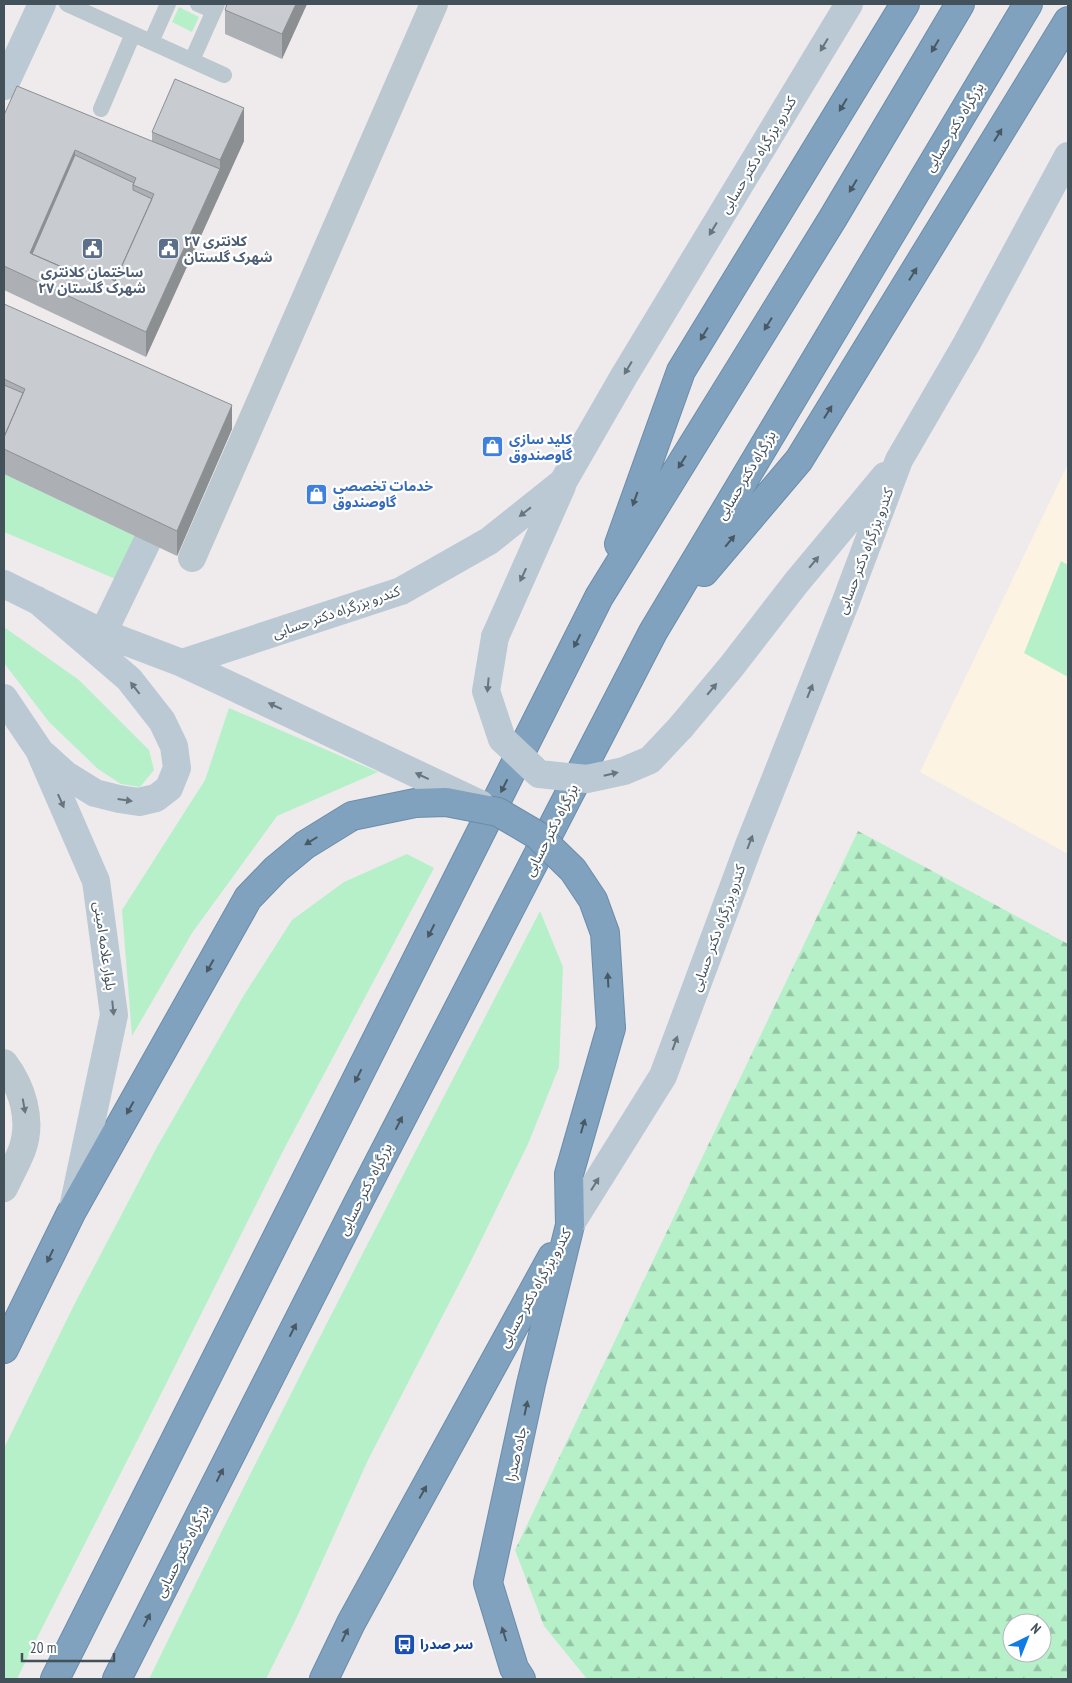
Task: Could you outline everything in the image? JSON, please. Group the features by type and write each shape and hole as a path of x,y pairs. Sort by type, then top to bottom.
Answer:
{"highway":[{"path":"599,597 681,371 905,4"},
{"path":"55,1679 599,597 833,218 960,4"},
{"name":"بزرگراه دکتر حسابی","path":"117,1679 358,1203 653,632 1028,4"},
{"path":"653,632 799,460 1068,21"},
{"name":"جاده صدرا","path":"72,1213 248,898 276,869 305,845 352,816 415,803 446,802 498,812 537,835 573,870 594,900 606,933 611,1028 569,1174 570,1225 531,1384 488,1583 514,1668 521,1679"},
{"path":"4,1349 72,1213"},
{"name":"کندرو بزرگراه دکتر حسابی","path":"324,1679 351,1623 570,1225"}],"main road":[{"path":"4,86 42,4"},
{"name":"کندرو بزرگراه دکتر حسابی","path":"182,662 401,591 489,541 564,482 624,376 849,4"},
{"name":"کندرو بزرگراه دکتر حسابی","path":"570,1225 663,1076 749,845 846,601 899,460 967,344 1068,156"},
{"path":"564,482 495,637 486,691 502,739 539,774 587,779 624,771 650,760 681,727 731,667 796,583 899,460"},
{"path":"103,633 147,542"},
{"path":"4,584 103,633 182,662 498,812"},
{"path":"37,600 129,679 162,721 174,746 177,768 169,788 156,798 139,802 119,800 95,793 80,784 66,775 39,750"},
{"name":"بلوار علامه امینی","path":"4,698 39,750 96,881 114,1015 72,1213"}],"street":[{"path":"192,558 240,421 434,4"},
{"path":"4,1063 20,1088 25,1108 26,1129 22,1148 4,1188"}],"lane":[{"path":"67,4 224,75"},
{"path":"151,42 168,4"},
{"path":"192,60 216,7 198,4"},
{"path":"101,109 133,34"}],"shaded area":[{"path":"1068,464 1068,854 920,772"}],"green space":[{"path":"179,7 199,17 192,32 172,22"},
{"path":"4,474 137,537 118,580 4,532"},
{"path":"1061,561 1068,565 1068,677 1024,653"},
{"path":"4,627 79,680 149,750 154,770 140,787 121,784 98,769 49,722 4,663"},
{"path":"229,708 378,772 277,816 192,933 132,1036 122,910 205,780"},
{"path":"858,831 1068,944 1068,1679 587,1679 544,1626 515,1550"},
{"path":"407,854 434,868 283,1151 17,1679 4,1679 4,1448 75,1303 157,1147 244,995 292,920 344,882"},
{"path":"540,911 563,967 559,1067 528,1144 470,1263 368,1460 297,1617 266,1679 149,1679 293,1390"}],"building":[{"path":"227,4 296,4 282,34 225,10"},
{"path":"175,79 244,108 220,160 152,132"},
{"name":"کلانتری ۲۷ شهرک گلستان","path":"17,86 220,169 146,332 4,266 4,115","holes":["75,150 136,178 133,185 154,194 115,281 93,269 87,278 30,253"]},
{"name":"ساختمان کلانتری ۲۷ شهرک گلستان","path":"75,155 134,183 133,190 152,199 115,281 93,269 87,278 32,254"},
{"path":"4,304 232,405 177,531 4,449 4,437 25,389 4,379"},
{"path":"4,385 23,393 4,437"}],"place":[{"name":"ساختمان کلانتری ۲۷ شهرک گلستان","path":"92,249"},
{"name":"کلانتری ۲۷ شهرک گلستان","path":"168,249"},
{"name":"کلید سازی گاوصندوق","path":"493,447"},
{"name":"خدمات تخصصی گاوصندوق","path":"317,494"},
{"name":"سر صدرا","path":"404,1644"}]}
